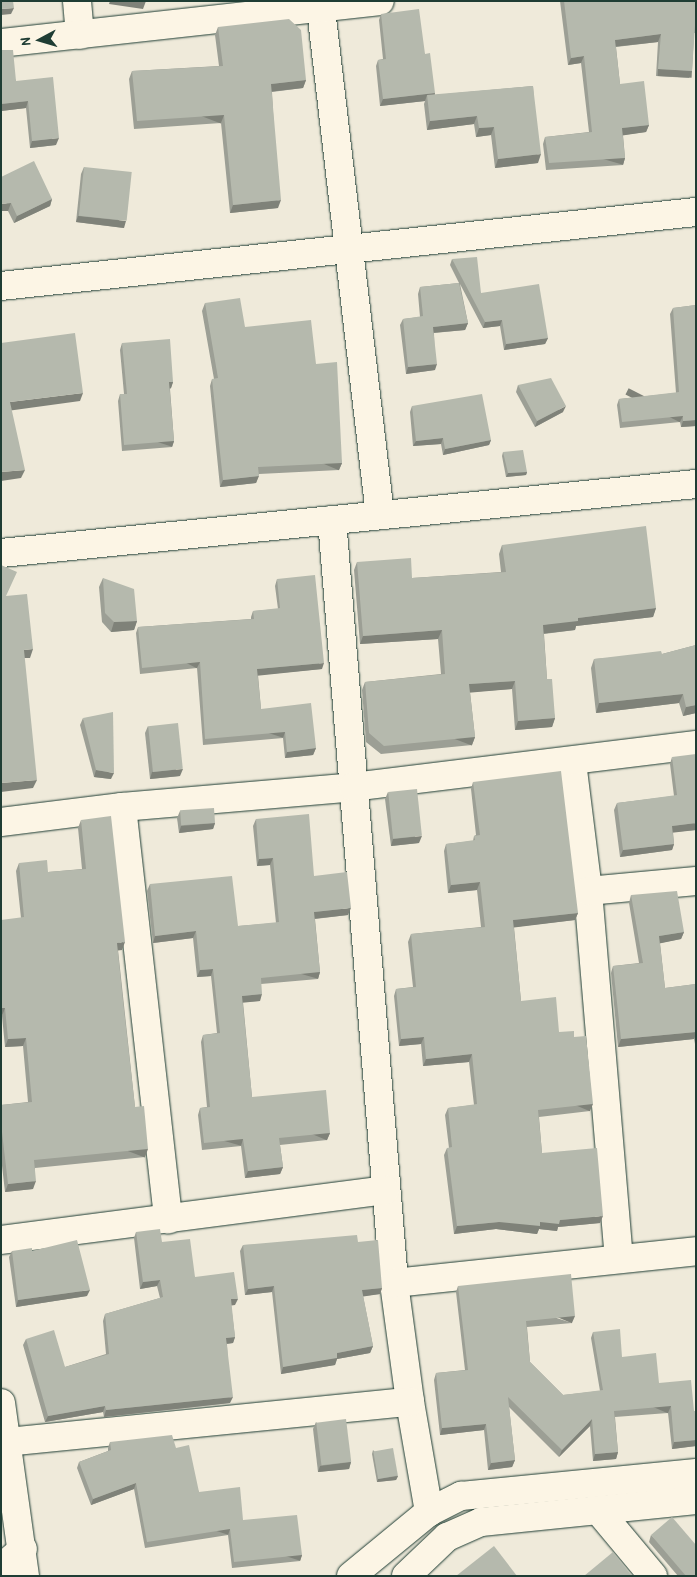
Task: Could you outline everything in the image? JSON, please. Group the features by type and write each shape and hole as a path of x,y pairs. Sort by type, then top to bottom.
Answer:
{"street":[{"path":"77,1 80,35"},
{"path":"1,43 80,35 321,4 380,1"},
{"path":"321,4 380,515"},
{"path":"1,286 696,212"},
{"path":"1,553 696,484"},
{"path":"332,520 394,1284 410,1402 429,1512"},
{"path":"1,822 122,807 353,787 572,762 696,745"},
{"path":"572,762 588,890 619,1259"},
{"path":"122,807 168,1219"},
{"path":"588,890 696,881"},
{"path":"1,1240 385,1190"},
{"path":"394,1284 696,1251"},
{"path":"6,1442 410,1402"},
{"path":"1,1403 26,1576"},
{"path":"351,1576 429,1512 461,1496 696,1473"},
{"path":"406,1576 447,1537 481,1522 696,1500"},
{"path":"598,1510 653,1576"},
{"path":"1,1568 23,1549"}],"building":[{"path":"1,1 13,1 14,8 1,9"},
{"path":"564,1 696,1 692,71 658,69 661,34 615,40 620,84 644,81 649,125 622,128 625,158 549,163 545,137 592,132 584,56 571,58"},
{"path":"419,9 425,54 430,53 435,93 383,99 378,60 386,59 381,14"},
{"path":"289,19 301,30 306,80 271,84 281,200 233,205 224,115 137,121 132,71 223,66 218,27"},
{"path":"1,50 13,50 16,81 53,77 59,138 32,141 28,101 1,104"},
{"path":"533,86 541,154 498,159 494,127 479,128 477,116 430,121 427,95"},
{"path":"34,161 52,199 17,216 11,203 1,204 1,177"},
{"path":"84,167 132,172 127,221 79,216"},
{"path":"477,257 481,293 539,284 548,338 506,344 502,320 485,322 452,259"},
{"path":"459,283 468,323 433,327 437,364 408,367 403,319 423,316 420,287"},
{"path":"240,298 245,327 311,320 316,364 337,362 342,463 258,467 259,476 223,480 212,379 218,378 205,303"},
{"path":"696,305 696,420 683,421 683,416 622,422 619,399 679,392 673,308"},
{"path":"75,333 83,393 10,402 25,470 1,472 1,343"},
{"path":"170,339 173,382 169,382 174,441 124,445 120,394 127,394 122,343"},
{"path":"551,378 566,406 537,421 518,385"},
{"path":"482,394 491,440 445,449 443,438 416,441 412,406"},
{"path":"523,450 527,472 508,473 503,452"},
{"path":"646,526 656,608 578,618 578,621 543,625 547,679 552,679 555,718 518,721 515,681 469,684 475,737 384,746 369,733 365,682 445,674 442,630 363,636 357,562 411,558 412,578 506,572 502,545"},
{"path":"1,565 17,572 6,596 27,594 33,649 24,650 37,780 1,783"},
{"path":"315,575 324,663 257,669 261,709 311,703 316,748 287,752 285,732 205,739 200,662 142,668 138,627 254,619 253,611 280,608 277,579"},
{"path":"103,578 134,589 137,621 114,622 105,613"},
{"path":"696,645 696,705 686,707 683,694 599,703 594,659 661,651 662,654"},
{"path":"113,712 114,773 96,770 83,718"},
{"path":"178,723 183,769 153,772 148,726"},
{"path":"696,754 696,823 672,826 674,844 623,850 617,803 677,795 672,757"},
{"path":"561,771 578,913 513,920 521,1001 556,997 559,1032 574,1031 574,1037 586,1036 593,1104 538,1110 542,1153 597,1148 603,1216 560,1220 559,1224 540,1222 540,1226 499,1222 457,1226 447,1148 452,1147 448,1108 477,1104 472,1054 426,1059 424,1037 401,1039 396,989 416,987 411,934 485,927 480,882 451,885 446,844 475,840 474,836 480,835 473,782"},
{"path":"417,789 422,836 393,839 388,792"},
{"path":"214,808 215,823 181,825 180,810"},
{"path":"309,814 314,876 347,872 351,908 314,912 320,972 261,978 262,994 242,996 252,1097 326,1090 330,1133 279,1138 283,1167 248,1171 243,1139 204,1143 200,1108 210,1107 203,1035 220,1033 213,969 200,970 196,931 155,936 150,884 232,876 238,926 279,922 273,858 259,859 256,819"},
{"path":"111,816 125,942 117,943 123,1001 135,1107 144,1106 148,1149 34,1160 36,1181 8,1184 1,1132 1,1105 32,1102 26,1038 8,1039 5,1008 1,1008 1,920 24,917 19,863 47,860 48,872 86,869 81,820"},
{"path":"677,891 684,932 659,936 665,988 696,984 696,1032 621,1039 613,966 643,963 631,895"},
{"path":"160,1229 162,1242 190,1239 195,1277 234,1272 238,1299 231,1299 235,1337 226,1338 233,1397 106,1410 105,1406 48,1416 26,1339 54,1330 65,1367 109,1354 105,1314 163,1297 160,1280 143,1282 136,1232"},
{"path":"357,1235 358,1242 378,1240 382,1288 362,1290 373,1346 337,1353 337,1358 283,1367 274,1286 248,1289 243,1245"},
{"path":"77,1240 90,1290 18,1300 12,1251 32,1248 32,1251"},
{"path":"571,1274 575,1316 526,1321 530,1362 563,1395 603,1390 593,1332 620,1329 622,1357 656,1353 659,1383 691,1380 694,1411 696,1411 696,1440 674,1442 671,1406 614,1411 618,1452 595,1454 592,1419 562,1450 508,1397 515,1460 491,1463 486,1424 442,1428 436,1373 468,1370 458,1286"},
{"path":"346,1419 351,1462 321,1465 316,1423"},
{"path":"172,1435 176,1448 189,1445 199,1492 240,1487 243,1520 297,1515 302,1555 234,1562 230,1529 147,1542 136,1483 93,1499 79,1462 111,1450 110,1442"},
{"path":"393,1448 398,1476 378,1479 373,1451"},
{"path":"672,1517 696,1545 696,1576 686,1576 651,1535"},
{"path":"494,1546 517,1576 456,1576"},
{"path":"613,1552 632,1576 584,1576"}]}
